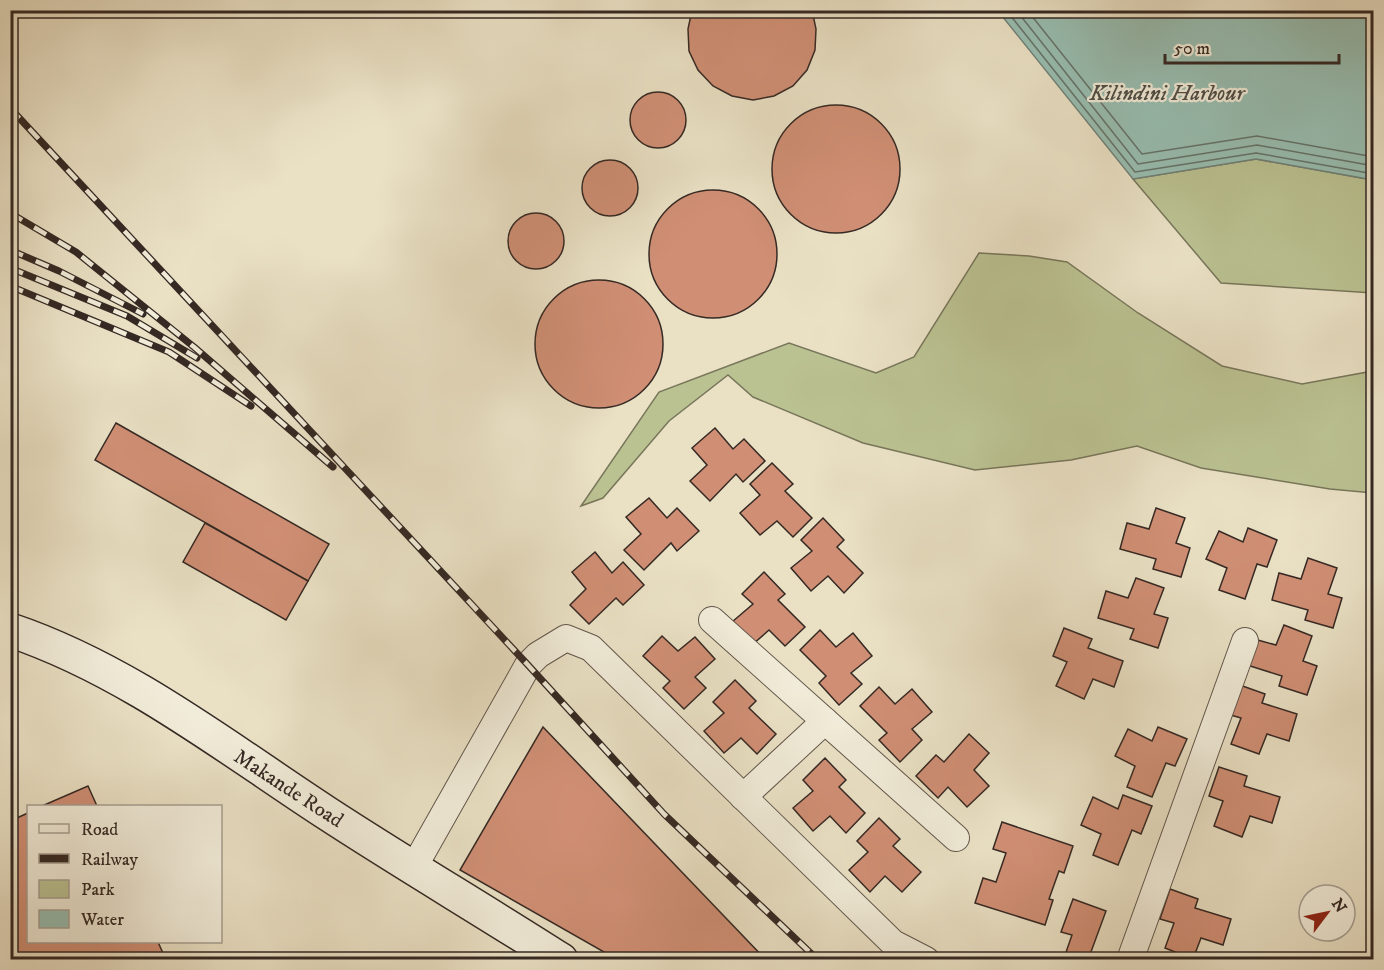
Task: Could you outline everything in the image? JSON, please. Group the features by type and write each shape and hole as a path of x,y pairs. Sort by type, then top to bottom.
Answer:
{"main road":[{"name":"Makande Road","path":"10,630 61,649 148,695 327,814 561,960"}],"street":[{"path":"712,620 956,838"},
{"path":"414,867 528,665 538,655 566,639 591,648 892,943 926,960"},
{"path":"1130,960 1245,641"},
{"path":"743,797 825,720"}],"green space":[{"path":"1256,159 1373,180 1373,293 1221,283 1133,179"},
{"path":"979,253 1029,256 1067,262 1138,313 1222,366 1302,384 1373,371 1373,493 1330,489 1201,468 1137,446 1071,460 975,470 863,443 753,397 728,375 669,421 603,498 581,506 659,392 789,343 876,373 914,357"}],"water":[{"name":"Kilindini Harbour","path":"998,11 1373,11 1373,180 1256,159 1133,179"}],"building":[{"path":"692,10 812,10 816,29 815,50 807,70 793,86 774,96 753,100 732,96 713,86 698,70 689,51 688,29"},
{"path":"652,92 664,92 678,100 686,114 684,131 678,140 664,148 652,148 635,136 630,126 630,114 642,97"},
{"path":"836,105 861,110 881,124 895,144 900,169 895,194 881,214 861,228 836,233 811,228 791,214 777,194 772,169 777,144 791,124 811,110"},
{"path":"604,160 616,160 630,168 638,182 636,199 630,208 616,216 604,216 587,204 582,194 582,182 594,165"},
{"path":"713,190 738,195 758,209 772,229 777,254 772,279 758,299 738,313 713,318 688,313 668,299 654,279 649,254 654,229 668,209 688,195"},
{"path":"530,213 542,213 556,221 564,235 562,252 556,261 542,269 530,269 513,257 508,247 508,235 520,218"},
{"path":"599,280 624,285 644,299 658,319 663,344 658,369 644,389 624,403 599,408 574,403 554,389 540,369 535,344 540,319 554,299 574,285"},
{"path":"116,423 329,544 308,581 95,460"},
{"path":"715,428 733,449 744,439 765,461 743,482 736,474 710,501 690,481 707,465 692,448"},
{"path":"772,463 793,484 785,491 812,518 793,537 777,521 760,535 740,513 760,495 750,484"},
{"path":"649,498 667,518 677,508 699,531 677,551 671,543 644,570 624,550 641,534 626,517"},
{"path":"1156,508 1185,518 1176,543 1190,548 1181,577 1153,569 1156,559 1120,549 1127,523 1149,529"},
{"path":"823,518 844,540 837,547 863,573 844,593 828,576 811,591 791,568 812,551 801,540"},
{"path":"205,523 308,581 286,620 183,562"},
{"path":"1248,528 1277,540 1267,567 1257,564 1245,599 1219,590 1227,568 1206,559 1219,531 1243,542"},
{"path":"595,552 612,573 623,562 644,585 623,605 616,598 589,624 570,605 586,589 572,572"},
{"path":"1308,558 1337,568 1328,594 1342,598 1333,628 1305,620 1308,610 1272,600 1279,573 1301,579"},
{"path":"764,572 785,594 778,600 805,627 785,646 769,630 752,645 732,622 753,604 742,594"},
{"path":"1136,578 1164,588 1154,614 1168,618 1158,648 1130,639 1134,629 1098,618 1106,591 1128,598"},
{"path":"1284,625 1312,636 1303,661 1317,666 1307,695 1279,686 1282,676 1247,665 1254,639 1276,645"},
{"path":"1064,628 1092,639 1088,648 1123,661 1114,687 1093,679 1084,699 1056,686 1067,662 1053,656"},
{"path":"820,630 836,647 853,633 872,656 851,673 862,684 839,705 819,683 826,676 800,650"},
{"path":"662,636 678,651 695,637 715,659 695,677 706,688 684,709 663,688 670,681 643,656"},
{"path":"735,680 756,701 749,708 776,734 757,754 741,738 724,753 704,731 724,713 713,702"},
{"path":"1237,684 1265,694 1262,703 1297,714 1289,741 1267,734 1259,754 1231,744 1241,718 1227,714"},
{"path":"879,687 895,704 912,689 932,712 912,729 922,740 900,762 879,740 887,733 860,706"},
{"path":"543,727 766,960 618,960 460,870"},
{"path":"1158,727 1187,739 1175,766 1166,763 1152,797 1127,787 1135,766 1115,756 1128,729 1152,741"},
{"path":"969,734 989,753 974,770 989,786 967,807 948,787 938,798 916,776 936,755 944,762"},
{"path":"825,758 846,780 839,787 865,813 846,833 830,816 813,831 793,808 813,791 803,780"},
{"path":"1219,767 1247,776 1244,786 1280,797 1272,823 1250,816 1242,837 1214,826 1223,801 1209,796"},
{"path":"88,786 97,805 44,805"},
{"path":"1123,795 1152,806 1141,834 1132,830 1118,865 1093,855 1101,834 1081,825 1093,797 1118,809"},
{"path":"27,813 27,943 158,943 166,960 10,960 10,821"},
{"path":"879,818 900,839 893,846 921,872 902,892 885,876 870,892 849,870 868,852 857,841"},
{"path":"1002,822 1073,846 1064,873 1059,871 1049,899 1053,900 1045,925 975,903 983,878 996,882 1006,853 993,849"},
{"path":"1170,889 1198,899 1195,908 1231,919 1223,945 1201,938 1193,959 1165,948 1174,923 1160,919"},
{"path":"1073,899 1106,911 1088,960 1052,960 1053,954 1064,958 1072,935 1061,932"}],"railway":[{"path":"10,108 664,814 818,960"},
{"path":"10,213 76,252 194,347 333,467"},
{"path":"10,250 59,271 143,314"},
{"path":"10,268 127,316 197,358"},
{"path":"10,286 169,352 251,406"}]}
